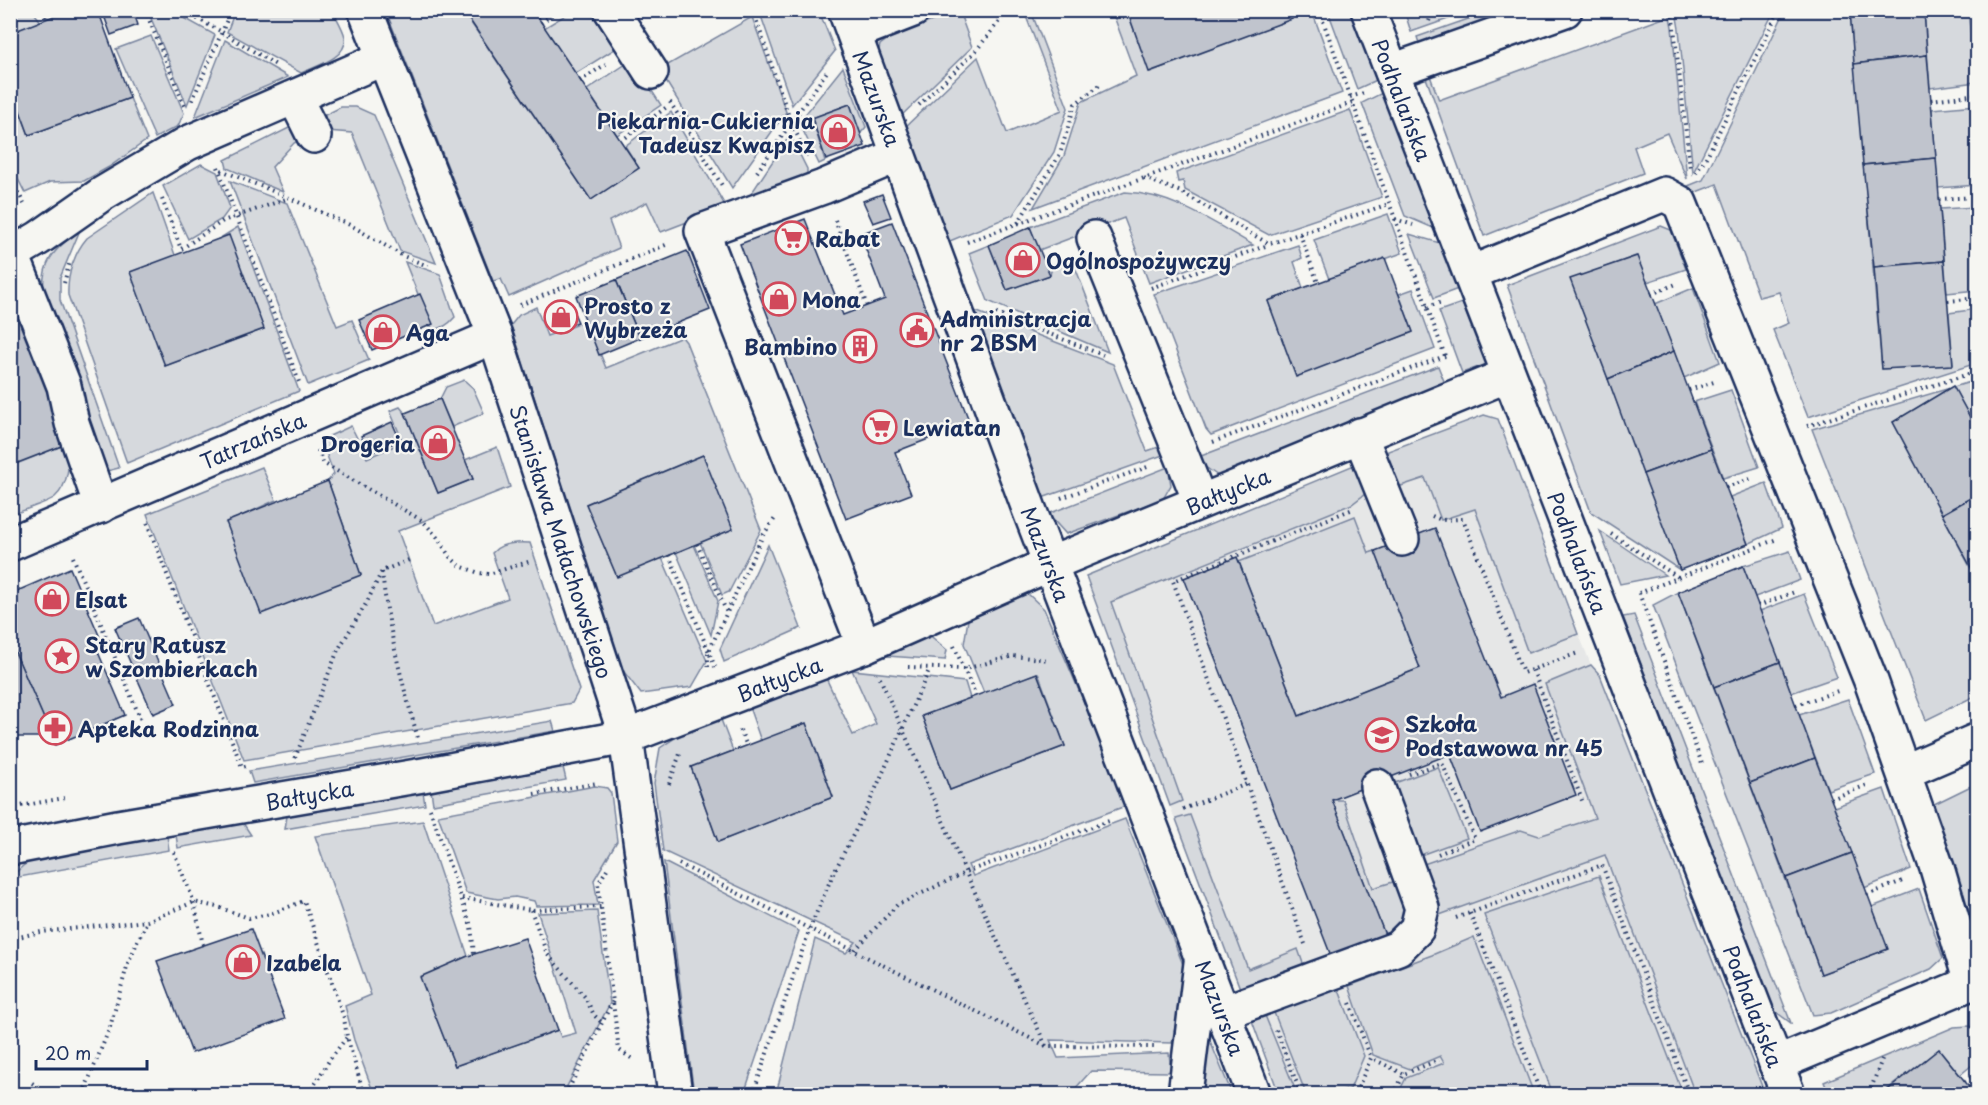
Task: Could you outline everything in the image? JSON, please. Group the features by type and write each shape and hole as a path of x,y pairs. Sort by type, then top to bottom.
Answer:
{"street":[{"name":"Stanisława Małachowskiego","path":"365,10 495,336 626,737 675,1095"},
{"path":"849,22 913,10"},
{"name":"Podhalańska","path":"1368,10 1788,1095"},
{"path":"1392,71 1565,10"},
{"path":"622,13 651,72"},
{"name":"Mazurska","path":"849,22 1029,509 1254,1095"},
{"path":"101,506 72,423 64,386 11,254 39,238 102,194 162,158 214,131 384,58"},
{"path":"295,98 314,136"},
{"path":"864,646 702,231 737,211 823,187 894,144"},
{"path":"1471,273 1664,194 1680,203 1871,681 1937,868 1974,988 1776,1064"},
{"path":"1094,238 1200,501"},
{"name":"Tatrzańska","path":"10,544 495,336"},
{"name":"Bałtycka","path":"10,848 626,737 864,646 1050,564 1508,375"},
{"path":"1360,435 1402,539"},
{"path":"1904,772 1977,740"},
{"path":"1222,1013 1398,948 1418,929 1422,908 1377,786"},
{"path":"1185,1095 1202,958"}],"path":[{"path":"44,10 48,19"},
{"path":"145,10 187,113 231,10"},
{"path":"182,10 222,32"},
{"path":"541,22 558,10"},
{"path":"753,10 791,123 823,187 867,306"},
{"path":"894,144 975,52 1008,10"},
{"path":"1318,10 1458,394"},
{"path":"1672,10 1691,181 1708,154 1779,10"},
{"path":"651,72 737,211 849,22"},
{"path":"1018,224 1060,154 1076,104 1101,84"},
{"path":"1931,100 1977,94"},
{"path":"935,254 1352,103"},
{"path":"621,141 671,104"},
{"path":"221,170 352,226 403,256 435,268"},
{"path":"1144,178 1181,192 1269,244"},
{"path":"1939,199 1977,197"},
{"path":"172,221 181,249 223,221 289,198"},
{"path":"1119,301 1269,244 1389,204"},
{"path":"237,216 300,384"},
{"path":"519,305 702,231"},
{"path":"1300,234 1318,283"},
{"path":"64,290 65,273 73,254"},
{"path":"950,294 1110,358 1145,364"},
{"path":"1948,301 1977,298"},
{"path":"1029,509 1445,356"},
{"path":"1773,437 1977,371"},
{"path":"317,446 324,463 423,521 450,557 460,566 478,573 489,574 540,558"},
{"path":"1385,497 1173,580 1247,784 1328,975 1371,1058 1404,1074"},
{"path":"1463,519 1523,673 1611,640"},
{"path":"147,523 242,767 252,765"},
{"path":"1599,608 1809,527"},
{"path":"1609,533 1678,578"},
{"path":"761,541 764,535"},
{"path":"697,544 727,613"},
{"path":"669,555 728,698"},
{"path":"72,556 141,720"},
{"path":"295,758 338,650 367,602 382,571 409,560"},
{"path":"382,571 385,605 402,684 418,738 407,739"},
{"path":"1758,606 1829,579"},
{"path":"955,647 976,696"},
{"path":"897,667 965,669 1013,656 1060,661"},
{"path":"753,1095 810,928 930,668"},
{"path":"1533,670 1583,803"},
{"path":"879,676 966,873 1047,1046"},
{"path":"1796,705 1871,681"},
{"path":"284,759 306,756"},
{"path":"1377,786 1442,763 1475,839 1407,867"},
{"path":"423,775 430,811 471,926 474,954"},
{"path":"533,794 607,781"},
{"path":"855,950 897,905 966,873 1247,784"},
{"path":"430,811 442,809"},
{"path":"167,819 174,853 194,902 203,945"},
{"path":"609,864 598,884 619,1050 641,1065"},
{"path":"679,864 1047,1046 1191,1047"},
{"path":"1541,1095 1470,913 1602,865 1689,1095"},
{"path":"462,898 531,910 601,907"},
{"path":"10,939 41,932 147,921 194,902 249,918 270,914 304,901 344,1018 347,1037 364,1095"},
{"path":"531,910 547,954 585,997 594,1015 602,1023"},
{"path":"83,1095 110,1027 128,963 147,921"},
{"path":"1263,999 1301,1095"},
{"path":"566,1095 613,1001"},
{"path":"309,1095 330,1059 347,1037"},
{"path":"1869,1095 1886,1049"},
{"path":"1346,1095 1357,1090 1371,1058"},
{"path":"1394,1095 1404,1074 1439,1060"},
{"path":"1965,1081 1977,1071"},
{"path":"32,1083 49,1095"},
{"path":"1357,1090 1365,1095"}],"shaded area":[{"path":"1404,10 1471,10 1471,11 1411,32"},
{"path":"11,11 33,11 41,22 11,33"},
{"path":"148,11 172,11 215,35 187,105"},
{"path":"235,11 333,11 344,34 345,44 342,50 330,60 301,73 227,32"},
{"path":"386,11 463,11 591,200 639,168 625,146 671,112 726,207 661,232 647,202 609,221 619,248 509,297 501,279 493,281"},
{"path":"572,11 596,11 618,47 575,74 544,28"},
{"path":"819,11 835,51 792,105 760,13"},
{"path":"959,11 972,47 898,119 876,62 880,45 892,36"},
{"path":"1024,11 1031,11 1068,108 1054,152 1013,215 945,243 902,130 978,57 1007,133 1062,110"},
{"path":"1112,11 1127,11 1150,72 1292,19 1289,11 1312,11 1342,93 1033,208 1064,156 1081,102 1136,76"},
{"path":"1328,11 1352,11 1379,79 1357,89"},
{"path":"1491,11 1500,11 1503,17 1420,46 1417,37"},
{"path":"1664,11 1669,11 1672,27 1687,179 1667,133 1634,147 1643,173 1484,236 1425,75 1429,73 1439,100 1666,17"},
{"path":"1676,11 1774,11 1693,173 1679,29"},
{"path":"1785,11 1850,11 1882,369 1953,364 1949,313 1977,309 1977,363 1808,417 1773,330 1789,323 1779,292 1759,297 1717,184 1691,194 1688,186 1703,180"},
{"path":"1924,11 1968,11 1976,82 1930,88"},
{"path":"752,17 786,112 732,188 659,70"},
{"path":"151,36 184,113 178,126 155,138 116,49"},
{"path":"225,40 288,77 195,117"},
{"path":"632,60 661,105 617,135 587,90"},
{"path":"843,67 866,127 860,134 850,104 812,118 825,161 819,164 799,122"},
{"path":"10,84 29,135 130,98 147,140 109,167 84,181 50,182 25,193 11,165"},
{"path":"1384,92 1433,228 1405,216 1362,103"},
{"path":"1977,105 1977,185 1938,188 1932,109"},
{"path":"341,107 356,107 374,115 436,263 400,251 352,133 327,131 325,115"},
{"path":"1350,110 1382,197 1269,235 1185,190 1183,181 1178,182 1176,173"},
{"path":"297,124 298,141 272,167 283,192 227,168 225,160"},
{"path":"790,135 807,169 807,174 747,200"},
{"path":"201,164 217,172 230,208 222,219 188,239 163,186"},
{"path":"230,181 287,203 337,326 352,320 369,360 308,385"},
{"path":"1125,192 1159,198 1176,204 1253,245 1149,283 1124,218 1039,250 1030,227"},
{"path":"153,193 175,255 165,366 264,329 195,254 238,227 299,391 127,463 68,295 69,280 75,257 87,238"},
{"path":"1977,207 1977,290 1947,293 1940,209"},
{"path":"1388,214 1402,253 1329,279 1314,240"},
{"path":"1661,226 1671,230 1686,269 1647,282 1636,256 1571,280 1680,570 1591,512 1507,285"},
{"path":"80,230 60,278 60,300 119,468 103,472 78,423 85,404 44,297 44,274 47,265 56,250"},
{"path":"1409,234 1440,243 1458,289 1434,298"},
{"path":"989,245 1007,290 1050,275 1052,267 1072,259 1108,352 988,301 969,253"},
{"path":"1298,245 1302,258 1294,262 1303,288 1268,301 1296,376 1413,332 1399,294 1413,289 1435,349 1211,435 1206,429 1154,294"},
{"path":"405,262 440,274 455,317 445,326 432,329"},
{"path":"1693,288 1720,362 1684,378 1655,304"},
{"path":"1462,303 1487,364 1462,373 1439,311"},
{"path":"536,307 547,336 587,321 606,368 682,337 686,342 761,530 729,592 722,595 700,542 703,455 586,504 617,576 662,558 707,661 692,687 641,694 621,668 511,325 519,315"},
{"path":"967,308 1113,364 1147,451 1162,446 1163,455 1042,498"},
{"path":"1438,366 1446,386 1218,476 1204,466 1201,456"},
{"path":"464,380 473,388 484,413 452,427 440,399 446,387"},
{"path":"1977,380 1977,415 1971,419 1954,387"},
{"path":"1949,388 1893,422 1977,580 1977,695 1926,720 1812,429"},
{"path":"1731,390 1759,467 1723,478 1694,402"},
{"path":"400,407 405,413 438,493 473,479 465,460 497,447 510,487 398,531 433,626 508,598 492,553 504,545 530,543 579,690 572,703 244,760 147,514 262,467 276,500 226,523 361,575 328,481 334,474 321,440 351,426 367,458 403,442 390,411"},
{"path":"1484,415 1498,419 1578,634 1528,653 1475,509 1441,520 1425,478 1395,488 1384,464 1388,451"},
{"name":"Szkoła Podstawowa nr 45","path":"1495,421 1756,1094 1279,1094 1170,806 1095,581"},
{"path":"69,443 68,472 60,492 46,502 11,515 11,466"},
{"path":"1354,465 1366,470 1371,483 1365,494 1352,504 1111,602 1182,801 1170,806 1086,576"},
{"path":"1168,467 1171,485 1163,499 1066,534 1048,514"},
{"path":"1766,483 1782,528 1748,544 1730,497"},
{"path":"1355,516 1369,553 1375,551 1420,668 1299,716 1239,562"},
{"path":"1600,531 1665,575 1620,584"},
{"path":"694,545 718,601 711,635 676,552"},
{"path":"768,545 801,628 724,662 720,649"},
{"path":"1790,551 1800,580 1755,597 1743,566"},
{"path":"1678,592 1821,974 1887,949 1872,907 1919,889 1943,958 1931,969 1831,1013 1813,1015 1653,605"},
{"path":"1027,593 1044,609 1128,805 968,865 973,876 1125,819 1186,972 1172,1043 1050,1040 1058,1058 1169,1053 1171,1072 1091,1071 1073,1091 1065,1094 776,1094 815,939 846,953 856,942 663,851 654,783 660,748 684,732 720,717 733,751 691,767 718,842 833,797 806,724 761,741 749,707 826,678 853,735 876,724 852,670 965,682 970,698 922,716 950,790 1065,746 1038,673 984,693 964,644 968,620"},
{"path":"1804,594 1837,677 1791,693 1760,611"},
{"path":"1634,615 1791,1023 1772,1009 1623,617"},
{"path":"926,632 947,650 945,660 872,655"},
{"path":"1591,665 1600,675 1765,1094 1695,1094 1605,855 1434,917 1418,866 1521,830 1539,836 1595,818 1545,684"},
{"path":"1848,699 1875,774 1828,790 1799,715"},
{"path":"552,721 555,731 253,783 249,771"},
{"path":"563,767 566,780 433,804 431,790"},
{"path":"1438,767 1467,838 1415,857 1387,786"},
{"path":"1977,783 1977,967 1926,808"},
{"path":"595,786 607,788 611,793 617,841 594,880 598,905 536,906 534,901 515,897 498,899 466,893 438,815"},
{"path":"1884,789 1911,869 1864,888 1834,807"},
{"path":"423,792 425,805 285,829 287,816"},
{"path":"1332,800 1343,800 1373,888 1396,881 1410,922 1387,940"},
{"path":"1190,815 1248,969 1298,949 1305,969 1241,991 1176,819"},
{"path":"423,821 468,956 421,978 455,1066 558,1030 561,1037 576,1033 538,913 597,911 610,1003 563,1094 374,1094 354,1040 345,1006 371,995 315,836"},
{"path":"243,823 251,835 178,848 176,835"},
{"path":"167,836 169,850 14,878 13,875 32,860"},
{"path":"664,862 799,931 744,1094 694,1094"},
{"path":"1599,876 1683,1094 1553,1094 1484,915"},
{"path":"1474,937 1534,1094 1398,1094 1406,1078 1444,1063 1440,1056 1410,1069 1373,1055 1349,986"},
{"path":"1337,985 1364,1056 1350,1089 1335,1094 1306,1094 1273,1010"},
{"path":"1264,1013 1297,1094 1279,1094 1251,1018"},
{"path":"1201,1019 1232,1094 1195,1094"},
{"path":"1970,1026 1977,1034 1977,1061 1960,1075 1939,1049 1884,1092 1885,1094 1829,1094 1824,1082 1954,1027"}],"building":[{"path":"69,10 98,10 130,98 29,135 10,84 10,33"},
{"path":"102,10 133,10 138,25 111,35"},
{"path":"463,10 533,10 639,168 591,200"},
{"path":"1127,10 1289,10 1292,19 1149,72"},
{"path":"1850,10 1924,10 1927,55 1854,64"},
{"path":"1927,55 1936,158 1863,165 1854,64"},
{"name":"Piekarnia-Cukiernia Tadeusz Kwapisz","path":"850,104 865,146 826,160 812,118"},
{"path":"1936,158 1944,261 1874,267 1863,165"},
{"path":"882,194 891,217 873,223 863,201"},
{"name":"Bambino","path":"805,219 843,315 885,299 860,234 892,222 970,423 895,452 911,494 846,519 740,244"},
{"path":"1030,227 1050,275 1007,290 989,245"},
{"path":"229,235 264,329 165,366 130,272"},
{"path":"687,251 710,310 640,338 616,280"},
{"path":"1637,256 1674,351 1608,379 1570,279"},
{"path":"1385,258 1413,332 1296,377 1268,301"},
{"path":"1944,261 1953,365 1882,369 1874,267"},
{"path":"616,280 640,338 599,355 576,296"},
{"path":"420,294 433,324 372,350 359,320"},
{"name":"Prosto z Wybrzeża","path":"569,302 578,322 552,332 544,312"},
{"path":"19,313 69,443 10,466 10,316"},
{"path":"1674,351 1711,449 1643,474 1608,379"},
{"path":"1953,386 1978,432 1978,494 1942,514 1893,422"},
{"name":"Drogeria","path":"440,399 473,479 438,493 405,413"},
{"path":"392,422 400,440 369,454 361,436"},
{"path":"1711,449 1748,544 1680,570 1643,474"},
{"path":"703,455 733,529 617,577 586,504"},
{"path":"328,481 361,575 261,614 226,522"},
{"path":"1978,494 1978,580 1942,514"},
{"path":"1435,528 1501,697 1533,684 1576,795 1480,832 1450,754 1332,800 1387,940 1333,961 1184,578 1237,557 1299,716 1420,668 1375,551"},
{"path":"1743,566 1780,662 1714,687 1678,592"},
{"path":"70,568 105,649 98,652 125,715 55,745 10,641 10,594"},
{"path":"139,618 176,704 153,714 115,628"},
{"path":"15,652 52,737 15,737 10,707 10,654"},
{"path":"1780,662 1815,758 1750,783 1714,687"},
{"path":"1037,673 1065,746 950,790 922,716"},
{"path":"806,723 833,797 718,842 691,767"},
{"path":"1815,758 1852,853 1786,878 1750,783"},
{"path":"1852,853 1888,949 1821,974 1786,878"},
{"path":"251,929 285,1019 192,1053 157,961"},
{"path":"525,938 558,1030 455,1066 420,977 468,956"},
{"path":"1939,1049 1975,1094 1884,1093"}],"place":[{"name":"Piekarnia-Cukiernia Tadeusz Kwapisz","path":"838,132"},
{"name":"Rabat","path":"792,238"},
{"name":"Ogólnospożywczy","path":"1023,260"},
{"name":"Mona","path":"779,299"},
{"name":"Prosto z Wybrzeża","path":"561,317"},
{"name":"Administracja nr 2 BSM","path":"917,330"},
{"name":"Aga","path":"383,332"},
{"name":"Bambino","path":"860,346"},
{"name":"Lewiatan","path":"880,427"},
{"name":"Drogeria","path":"438,443"},
{"name":"Elsat","path":"52,599"},
{"name":"Stary Ratusz w Szombierkach","path":"62,656"},
{"name":"Apteka Rodzinna","path":"55,728"},
{"name":"Szkoła Podstawowa nr 45","path":"1382,735"},
{"name":"Izabela","path":"243,962"}]}
